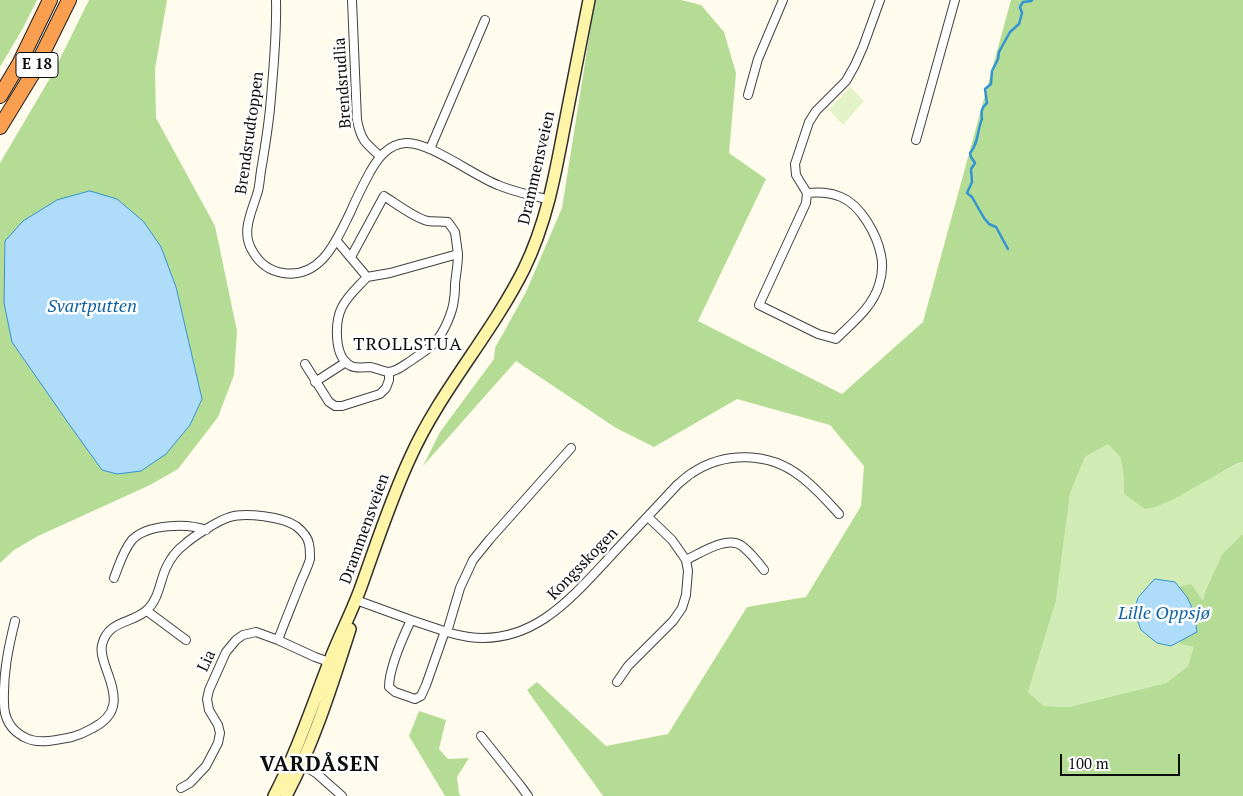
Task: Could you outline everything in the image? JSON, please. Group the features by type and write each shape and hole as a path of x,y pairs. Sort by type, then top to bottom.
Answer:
{"highway":[{"name":"E 18","path":"0,96 19,64 50,0"},
{"name":"E 18","path":"0,127 33,72 69,0"}],"main road":[{"name":"Drammensveien","path":"286,796 334,664 345,623 356,600 410,457 435,411 505,305 533,249 549,200 589,0"},
{"name":"Drammensveien","path":"274,796 297,762"}],"street":[{"name":"Brendsrudtoppen","path":"276,0 276,33 267,133 258,190 248,220 247,232 249,246 255,256 265,266 277,272 289,274 303,272 317,265 336,240 361,188 380,156 398,144 416,143 498,185 549,200"},
{"name":"Brendsrudlia","path":"352,0 356,120 360,135 380,156"},
{"path":"748,95 758,59 783,0"},
{"path":"807,193 823,192 842,197 857,209 871,228 881,254 881,277 879,286 870,304 836,339 818,334 759,305 806,203 807,193 796,175 795,164 809,122 816,111 846,81 863,47 880,0"},
{"path":"916,140 955,0"},
{"path":"430,149 485,20"},
{"path":"350,256 384,196 427,221 441,220 448,222 455,232 458,254 458,267 454,300 450,314 440,335 425,352 398,369 389,372 372,367 352,366 346,362 336,341 337,322 346,300 367,277 390,273 458,254"},
{"path":"336,240 367,277"},
{"path":"315,382 346,362"},
{"path":"305,364 329,402 335,406 342,406 380,394 386,388 389,372"},
{"path":"411,620 403,637 389,679 389,687 395,692 415,699 421,696 426,685 460,588 473,560 571,448"},
{"name":"Kongsskogen","path":"356,600 411,620 467,637 495,637 523,631 551,615 573,596 677,485 691,473 708,464 724,459 736,457 763,458 786,467 815,488 839,514"},
{"path":"15,621 6,665 4,712 8,722 19,734 36,741 78,735 100,724 108,718 112,710 114,692 102,654 102,645 109,631 120,623 147,611 155,598 172,557 185,544 217,522 230,517 251,514 291,523 303,532 309,543 310,559 278,640"},
{"path":"617,682 628,666 673,621 682,608 686,595 688,571 686,560 672,540 648,516"},
{"path":"114,578 125,549 133,538 144,531 166,526 197,526 206,530"},
{"path":"686,560 718,545 733,542 742,546 764,570"},
{"path":"147,611 186,640"},
{"name":"Lia","path":"182,788 190,783 206,766 218,743 220,733 218,724 209,710 207,699 209,690 226,652 236,640 244,635 256,632 334,664"},
{"path":"481,736 528,796"},
{"path":"297,762 316,773 342,796"}],"green space":[{"path":"0,0 37,0 0,67"},
{"path":"89,0 167,0 155,69 156,118 215,226 237,331 234,375 218,417 178,469 150,485 38,536 14,550 0,563 0,163 53,73","holes":["161,247 176,287 202,399 190,425 166,454 102,470 93,456"]},
{"path":"595,0 681,0 701,5 724,32 736,73 729,153 766,179 698,321 842,394 923,322 1011,0 1243,0 1243,462 1172,500 1145,509 1124,494 1123,470 1120,457 1108,444 1085,457 1070,494 1056,601 1028,692 1044,706 1069,707 1166,683 1188,666 1194,647 1181,644 1147,612 1159,592 1191,584 1203,601 1205,591 1222,554 1243,534 1243,796 603,796 527,690 537,682 606,746 668,734 747,607 806,597 861,506 864,466 830,425 737,399 654,447 616,428 516,361 423,466 440,432 494,359 495,348 526,292 562,208"},
{"path":"850,87 864,101 843,125 829,110"},
{"path":"1108,444 1120,457 1123,470 1124,494 1189,490 1243,462 1243,534 1222,554 1205,590 1195,647 1188,666 1166,683 1069,707 1044,706 1028,692 1056,601 1070,494 1085,457"},
{"path":"419,711 446,720 439,749 448,759 469,758 457,777 459,794 461,796 445,796 409,736"}],"water":[{"name":"Svartputten","path":"90,191 117,199 144,222 161,247 176,287 202,399 190,425 166,454 141,471 117,474 102,470 12,342 4,303 5,241 23,221 57,200"},
{"name":"Lille Oppsjø","path":"1155,579 1175,582 1187,597 1194,612 1197,632 1171,646 1157,643 1141,630 1134,611 1138,598"}],"waterway":[{"path":"1008,249 996,227 989,224 972,197 967,193 972,182 971,169 975,163 970,153 976,141 982,119 982,110 987,103 985,89 991,84 992,71 999,52 1010,32 1019,24 1022,13 1020,7 1023,2 1032,0"}],"district":[{"name":"TROLLSTUA","path":"408,345"},
{"name":"VARDÅSEN","path":"320,765"}]}
